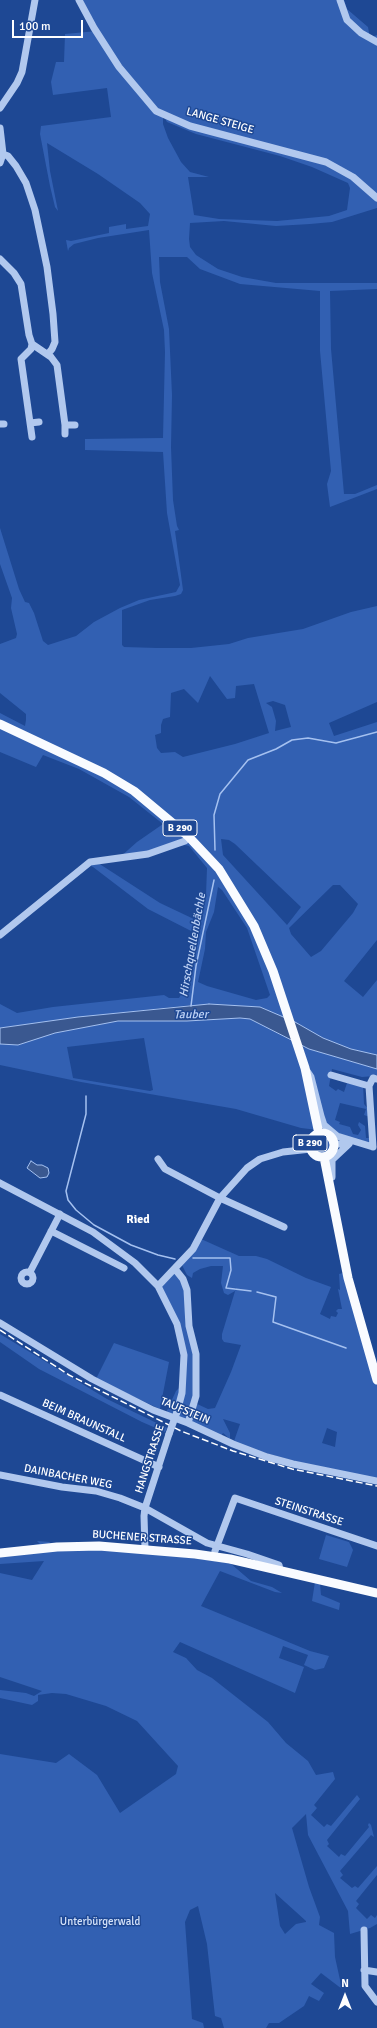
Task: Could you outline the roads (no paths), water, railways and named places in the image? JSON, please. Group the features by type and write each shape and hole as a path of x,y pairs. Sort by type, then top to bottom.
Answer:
{"main road":[{"name":"B 290","path":"0,724 104,773 149,802 188,836 219,869 242,905 256,932 286,1005 304,1065 319,1134"},
{"name":"B 290","path":"319,1134 329,1135 334,1144 330,1154 324,1157 314,1155 311,1149 313,1138 319,1134"},
{"name":"B 290","path":"324,1157 348,1278 377,1380"},
{"name":"BUCHENER STRASSE","path":"0,1553 57,1547 99,1546 145,1549 214,1557 280,1570 364,1592 377,1593"}],"street":[{"path":"0,108 18,83 22,72 35,0"},
{"name":"LANGE STEIGE","path":"79,0 94,28 119,67 156,111 190,126 326,162 353,177 377,198"},
{"path":"340,0 347,20 361,33 377,42"},
{"path":"0,128 3,154 0,163"},
{"path":"3,154 8,156 20,171 26,183 35,210 47,267 53,314 55,342 48,354"},
{"path":"0,259 14,273 21,284 32,344 30,349 21,359 32,437"},
{"path":"32,344 48,354 57,365 65,434"},
{"path":"30,424 39,422"},
{"path":"65,425 75,425"},
{"path":"0,935 90,862 148,854 185,841 188,836"},
{"path":"304,1065 312,1077 324,1125 337,1136 375,1147"},
{"path":"331,1075 369,1086"},
{"path":"375,1147 370,1117 374,1106 369,1086 373,1078 377,1079"},
{"path":"334,1144 375,1147"},
{"path":"334,1204 335,1198 330,1165 336,1154 349,1144"},
{"path":"158,1286 193,1249 220,1198 247,1168 260,1159 283,1152 311,1149"},
{"path":"158,1159 165,1169 220,1198 284,1227"},
{"name":"HANGSTRASSE","path":"0,1184 93,1232 135,1262 158,1286 177,1324 184,1355 182,1389 177,1412 145,1508 145,1549"},
{"path":"30,1272 60,1214"},
{"path":"52,1231 124,1268"},
{"path":"175,1269 183,1279 187,1290 189,1326 196,1354 196,1396 188,1424"},
{"name":"TAUFSTEIN","path":"0,1323 92,1379 153,1410 267,1457 293,1464 377,1481"},
{"name":"BEIM BRAUNSTALL","path":"0,1395 159,1467"},
{"name":"DAINBACHER WEG","path":"0,1475 62,1487 96,1491 145,1508 216,1547"},
{"name":"STEINSTRASSE","path":"216,1547 235,1498 377,1546"},
{"path":"214,1557 216,1547"},
{"name":"BUCHENER STRASSE","path":"216,1547 247,1554 279,1565 280,1570"},
{"path":"364,1930 365,1986 377,2002"},
{"path":"364,1970 377,1972"}],"water":[{"name":"Tauber","path":"209,1004 260,1007 295,1022 323,1038 351,1049 377,1055 377,1069 309,1049 250,1019 240,1018 187,1021 118,1021 55,1033 18,1045 0,1044 0,1028 78,1017"},
{"path":"31,1161 37,1165 42,1165 48,1168 49,1173 47,1177 40,1178 27,1168"}],"waterway":[{"name":"Hirschquellenbächle","path":"215,850 214,815 220,794 248,760 276,749 292,740 308,738 336,743 377,732"},
{"name":"Hirschquellenbächle","path":"191,1006 196,966 214,880"},
{"path":"86,1096 86,1114 66,1191 68,1200 76,1210 94,1225 131,1245 158,1255 175,1259"},
{"path":"193,1258 230,1258 231,1270 226,1288 251,1291"},
{"path":"257,1292 276,1297 273,1322 346,1348"}],"railway":[{"path":"0,1330 69,1375 181,1431 233,1451 292,1469 377,1486"}],"district":[{"name":"Ried","path":"138,1220"}],"park label":[{"name":"Unterbürgerwald","path":"100,1922"}]}
